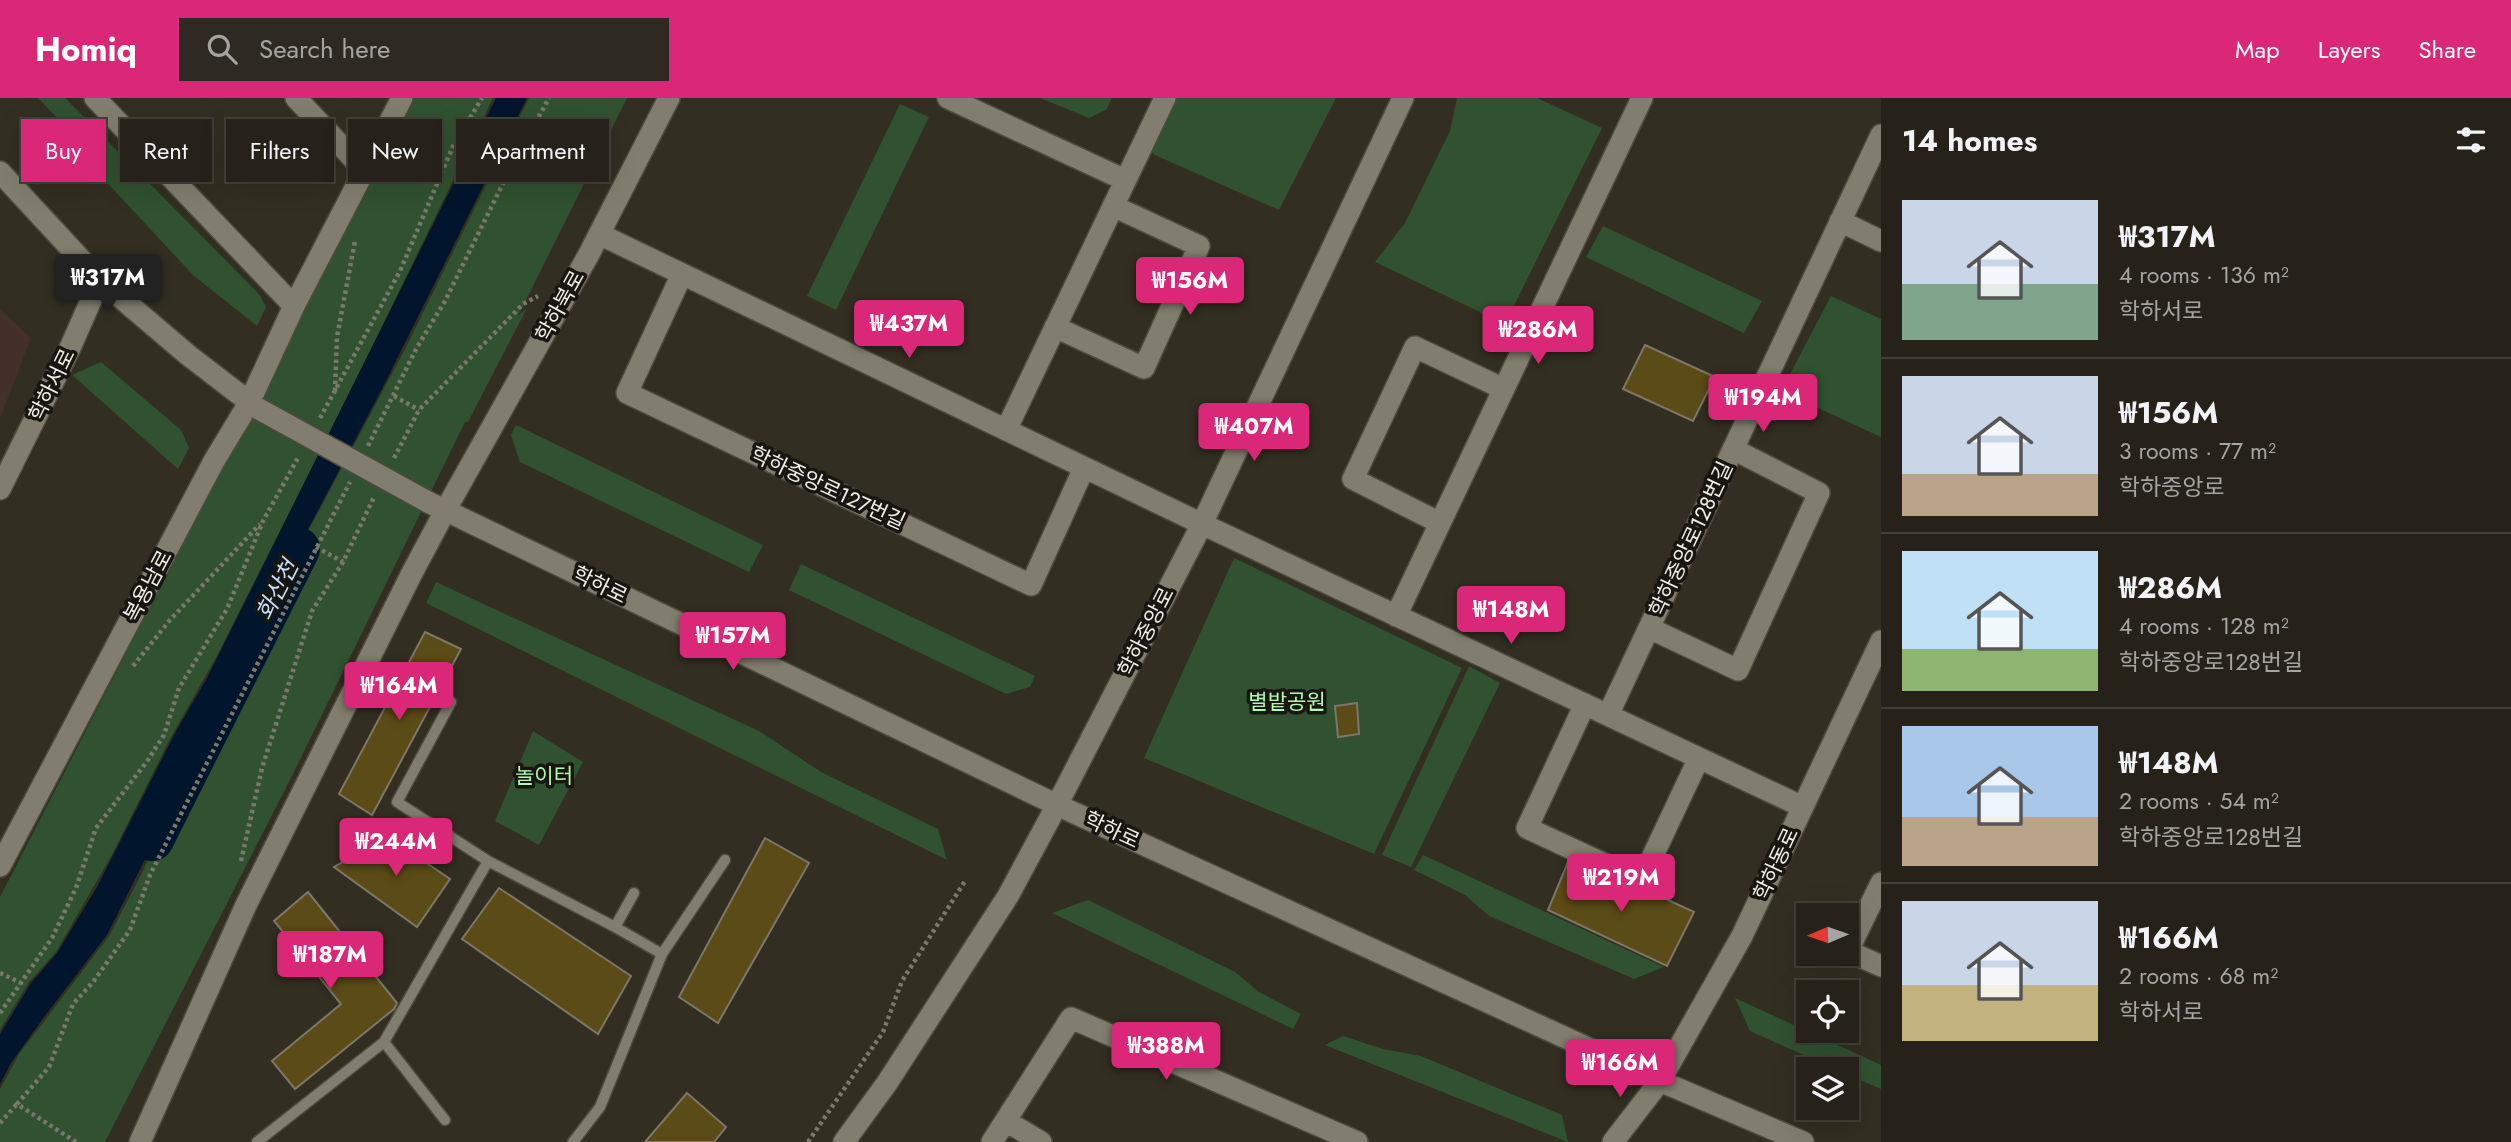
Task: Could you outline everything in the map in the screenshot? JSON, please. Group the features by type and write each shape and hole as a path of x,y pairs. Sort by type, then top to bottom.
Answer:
{"street":[{"path":"95,98 294,306"},
{"path":"296,98 348,153"},
{"name":"복용남로","path":"391,119 402,98"},
{"name":"학하북로","path":"140,1142 246,905 436,507 599,234 669,98"},
{"path":"948,98 1125,180"},
{"path":"1006,430 1165,98"},
{"name":"학하중앙로","path":"844,1142 887,1083 1008,896 1057,806 1202,524 1403,98"},
{"path":"1396,616 1642,98"},
{"name":"학하중앙로128번길","path":"1608,715 1881,135"},
{"path":"0,172 100,280 253,406"},
{"name":"복용남로","path":"0,866 214,461 253,406 294,306 358,182"},
{"path":"1055,327 1144,368 1199,246 1113,206"},
{"path":"1840,221 1881,241"},
{"path":"599,234 1084,468 1802,807"},
{"name":"학하중앙로127번길","path":"682,274 627,393 1031,585 1084,468"},
{"name":"학하서로","path":"0,489 71,348 100,280"},
{"path":"1440,523 1353,479 1415,347 1504,389"},
{"name":"학하로","path":"253,406 436,507 1057,806 1660,1081 1803,1142"},
{"path":"1648,628 1738,670 1819,493 1733,449"},
{"name":"학하동로","path":"1660,1081 1742,936 1881,642"},
{"path":"1584,704 1527,828 1642,881 1699,758"},
{"path":"1881,883 1848,951 1881,966"},
{"path":"992,1142 1071,1018 1357,1142"},
{"path":"1613,1142 1660,1081"},
{"path":"1006,1121 1041,1142"}],"lane":[{"path":"451,702 397,802 488,862 615,926 662,954"},
{"path":"573,1142 600,1107 662,954 725,860"},
{"path":"257,1142 384,1042 488,862"},
{"path":"615,926 634,892"},
{"path":"384,1042 445,1120"}],"path":[{"path":"315,427 400,271 454,144 482,98"},
{"path":"364,454 416,349 444,301 549,98"},
{"path":"335,392 337,337 357,229"},
{"path":"394,459 419,410 523,304 538,296"},
{"path":"394,396 419,410"},
{"path":"0,1013 52,938 76,888 96,828 164,735 179,688 227,609 263,521 302,451"},
{"path":"0,1123 49,1067 73,1004 93,982 130,930 150,875 352,477"},
{"path":"238,874 262,768 312,611 343,562 376,494"},
{"path":"132,667 170,620 263,521"},
{"path":"316,547 343,562"},
{"path":"808,1142 883,1032 901,981 965,881"},
{"path":"0,973 21,983"},
{"path":"18,1104 76,1142"}],"shaded area":[{"path":"0,309 31,338 0,418"}],"green space":[{"path":"38,98 65,98 86,119 58,119"},
{"path":"413,98 493,98 483,119 456,119 456,174 360,372 219,652 170,739 113,853 56,952 29,982 0,1030 0,897 370,182 442,182 442,119 402,119"},
{"path":"529,98 627,98 609,134 609,119 519,119"},
{"path":"1040,98 1112,98 1106,110 1089,118"},
{"path":"1168,98 1336,98 1279,210 1155,155 1142,146"},
{"path":"1457,98 1537,98 1602,128 1505,324 1375,262 1405,223 1450,131"},
{"path":"900,104 929,117 836,310 807,296"},
{"path":"106,139 120,154 120,182 148,182 259,294 266,307 257,326 193,275 106,181"},
{"path":"488,182 585,182 518,316 527,308 468,422 465,422 293,774 105,1142 0,1142 0,1089 19,1054 109,936 142,873 203,735 225,699 307,533 405,349"},
{"path":"1603,226 1762,301 1744,333 1586,257"},
{"path":"1831,296 1881,319 1881,437 1781,391"},
{"path":"101,362 181,430 189,448 178,469 72,375"},
{"path":"516,425 763,545 749,572 520,462 511,435"},
{"name":"별밭공원","path":"1234,558 1462,668 1374,854 1144,758"},
{"path":"801,564 1035,676 1030,687 1006,694 789,590"},
{"path":"436,582 759,731 821,772 938,829 947,860 426,603"},
{"path":"1469,666 1500,683 1411,867 1382,855"},
{"name":"놀이터","path":"533,731 583,762 539,845 495,821"},
{"path":"1423,855 1664,967 1634,979 1489,916 1465,895 1414,870"},
{"path":"1088,900 1235,972 1259,992 1301,1014 1293,1029 1052,913"},
{"path":"1735,998 1796,1026 1796,1043 1833,1043 1881,1065 1881,1089 1859,1080 1859,1057 1808,1057 1750,1031"},
{"path":"1343,1036 1383,1049 1421,1056 1562,1115 1568,1142 1325,1045"}],"water":[{"path":"496,98 527,98 517,119 486,119"},
{"path":"456,178 456,182 485,182 224,699 202,735 163,824 107,935 44,1017 11,1063 0,1084 0,1034 31,983 57,953 97,887 175,733 207,678"}],"building":[{"path":"1645,345 1715,377 1693,421 1623,389"},
{"path":"425,632 461,649 372,815 339,794"},
{"path":"1357,703 1359,734 1338,737 1335,706"},
{"path":"387,836 450,879 417,927 334,867"},
{"path":"765,838 809,863 718,1023 679,997"},
{"path":"1568,862 1635,893 1643,894 1649,891 1694,912 1667,966 1548,910"},
{"path":"499,888 631,976 598,1034 462,939"},
{"path":"308,892 397,1003 394,1009 295,1089 272,1061 341,1004 274,921"},
{"path":"687,1093 726,1127 714,1142 645,1142"}],"waterway":[{"name":"화산천","path":"152,839 298,549"}]}
